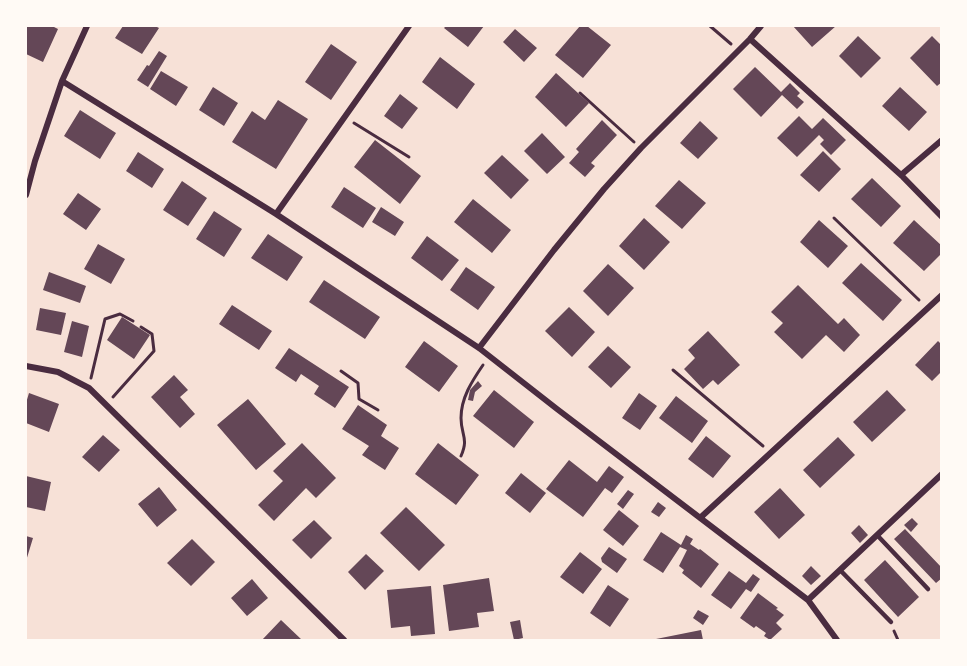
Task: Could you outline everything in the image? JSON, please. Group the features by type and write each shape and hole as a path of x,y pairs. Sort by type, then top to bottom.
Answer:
{"street":[{"path":"26,195 62,81 87,26"},
{"path":"276,214 409,26"},
{"path":"480,348 554,250 604,189 761,26"},
{"path":"750,39 900,175 942,217"},
{"path":"62,81 276,214 480,348 807,600 837,640"},
{"path":"900,175 942,140"},
{"path":"700,518 942,295"},
{"path":"26,366 58,372 89,388 344,640"},
{"path":"807,600 942,474"}],"lane":[{"path":"877,535 928,589"},
{"path":"840,570 891,622"}],"path":[{"path":"710,26 739,50"},
{"path":"580,93 641,148"},
{"path":"345,117 409,157"},
{"path":"834,218 928,308"},
{"path":"89,388 105,319 120,314 133,321"},
{"path":"106,405 154,351 152,334 141,327"},
{"path":"460,456 465,446 461,418 467,388 483,366"},
{"path":"673,370 771,453"},
{"path":"341,371 358,383 359,399 378,410"}],"building":[{"path":"26,26 52,26 58,29 43,62 26,54"},
{"path":"123,26 159,28 142,54 115,38"},
{"path":"446,26 484,26 468,47 444,28"},
{"path":"580,26 587,26 611,45 583,78 555,55"},
{"path":"793,26 836,26 812,47"},
{"path":"515,29 537,48 524,62 503,42"},
{"path":"858,36 881,58 861,78 839,56"},
{"path":"932,36 942,46 942,82 937,86 910,58"},
{"path":"331,44 357,62 331,100 305,82"},
{"path":"159,51 167,56 148,87 137,80"},
{"path":"440,57 475,84 457,109 422,82"},
{"path":"755,67 781,92 790,83 800,93 797,96 804,102 797,109 782,95 761,117 733,89"},
{"path":"161,71 188,87 176,106 150,89"},
{"path":"556,73 589,103 566,127 535,97"},
{"path":"213,87 238,103 224,126 199,110"},
{"path":"900,87 927,112 909,131 882,106"},
{"path":"400,94 418,108 402,129 384,116"},
{"path":"278,100 308,119 276,169 232,142 252,111 265,120"},
{"path":"80,110 116,133 100,159 64,136"},
{"path":"799,116 812,129 823,118 846,140 831,155 820,144 824,140 819,135 797,157 777,138"},
{"path":"602,120 617,135 591,163 595,166 585,177 569,163 579,152 576,149"},
{"path":"700,121 718,138 698,159 680,143"},
{"path":"542,133 565,157 547,174 524,151"},
{"path":"375,140 421,176 400,204 354,167"},
{"path":"823,151 841,169 819,192 800,175"},
{"path":"138,152 164,169 152,188 126,171"},
{"path":"502,155 529,180 511,199 484,173"},
{"path":"872,178 901,206 881,227 851,199"},
{"path":"679,180 706,203 682,229 655,206"},
{"path":"182,181 207,198 188,226 163,210"},
{"path":"344,187 376,208 363,228 331,207"},
{"path":"78,193 101,209 86,230 63,214"},
{"path":"473,199 511,230 492,253 454,222"},
{"path":"381,207 404,222 395,236 372,222"},
{"path":"214,211 242,229 224,257 196,239"},
{"path":"644,218 670,242 644,270 619,246"},
{"path":"819,220 848,246 828,268 800,242"},
{"path":"914,220 942,246 942,253 924,271 893,243"},
{"path":"268,234 303,257 287,281 251,258"},
{"path":"427,236 459,260 442,281 411,258"},
{"path":"98,244 125,259 111,284 84,269"},
{"path":"861,263 902,300 883,321 842,283"},
{"path":"608,264 634,288 608,316 583,291"},
{"path":"466,267 495,287 478,310 450,290"},
{"path":"49,272 86,286 80,303 43,290"},
{"path":"324,280 380,317 365,339 309,302"},
{"path":"798,285 838,324 844,318 860,335 844,352 826,335 802,359 774,332 783,323 771,312"},
{"path":"232,305 272,331 259,350 219,324"},
{"path":"569,307 595,332 572,357 545,331"},
{"path":"40,308 66,313 61,335 36,330"},
{"path":"122,317 150,335 134,359 107,340"},
{"path":"72,321 89,326 82,357 64,352"},
{"path":"708,331 740,365 718,385 713,380 703,389 684,369 695,358 688,350"},
{"path":"424,341 458,366 439,392 405,367"},
{"path":"938,341 942,345 942,371 932,381 915,365"},
{"path":"608,346 631,367 611,388 588,367"},
{"path":"289,348 349,387 335,408 314,394 319,386 301,374 296,382 275,368"},
{"path":"174,375 188,390 180,397 195,414 180,428 151,397"},
{"path":"478,381 482,386 475,392 473,401 468,400 470,390"},
{"path":"494,390 534,422 514,448 473,416"},
{"path":"887,390 906,410 872,442 853,422"},
{"path":"29,393 59,404 49,432 26,423 26,403"},
{"path":"639,393 657,406 640,430 622,418"},
{"path":"676,396 708,421 692,443 659,418"},
{"path":"248,399 286,444 256,470 217,425"},
{"path":"358,405 387,425 381,436 399,448 385,470 362,455 369,446 342,429"},
{"path":"103,435 120,450 99,472 82,457"},
{"path":"706,436 731,456 713,478 688,459"},
{"path":"838,437 855,455 820,488 803,470"},
{"path":"302,443 336,478 316,498 306,488 274,521 258,505 283,481 273,471"},
{"path":"438,443 479,475 456,505 415,474"},
{"path":"569,460 597,482 609,466 624,477 612,493 605,488 583,517 546,489"},
{"path":"521,473 546,493 530,513 505,493"},
{"path":"26,476 51,482 45,511 26,507"},
{"path":"159,487 177,510 157,527 138,504"},
{"path":"780,488 805,515 779,539 754,512"},
{"path":"628,490 634,494 623,509 617,504"},
{"path":"658,502 666,508 659,517 651,512"},
{"path":"406,507 445,545 419,571 380,533"},
{"path":"619,510 639,526 623,546 603,530"},
{"path":"912,518 918,524 911,532 904,525"},
{"path":"314,520 332,538 311,559 292,540"},
{"path":"859,525 868,535 860,543 851,533"},
{"path":"905,529 942,568 942,578 936,583 894,539"},
{"path":"661,532 681,545 686,535 693,539 690,544 719,564 701,588 682,573 684,570 679,566 687,550 680,547 663,573 643,560"},
{"path":"26,536 33,538 26,561"},
{"path":"192,539 215,562 191,586 167,563"},
{"path":"609,547 627,559 617,573 602,562 601,558"},
{"path":"580,552 602,569 583,594 560,577"},
{"path":"366,554 384,571 365,590 348,572"},
{"path":"885,560 919,597 898,617 864,580"},
{"path":"811,566 821,576 811,585 802,576"},
{"path":"729,571 746,583 753,574 760,579 751,592 746,589 731,609 711,595"},
{"path":"489,578 494,611 477,613 479,627 449,631 443,585"},
{"path":"252,579 268,598 247,616 231,598"},
{"path":"608,585 629,599 610,627 590,613"},
{"path":"431,586 435,634 411,636 410,626 391,628 387,590"},
{"path":"758,593 784,615 776,623 782,629 770,640 764,636 766,633 740,618"},
{"path":"698,610 709,616 703,625 693,618"},
{"path":"281,620 302,640 262,640"},
{"path":"520,620 523,638 514,640 510,622"},
{"path":"701,630 703,640 656,640 656,639"}]}
